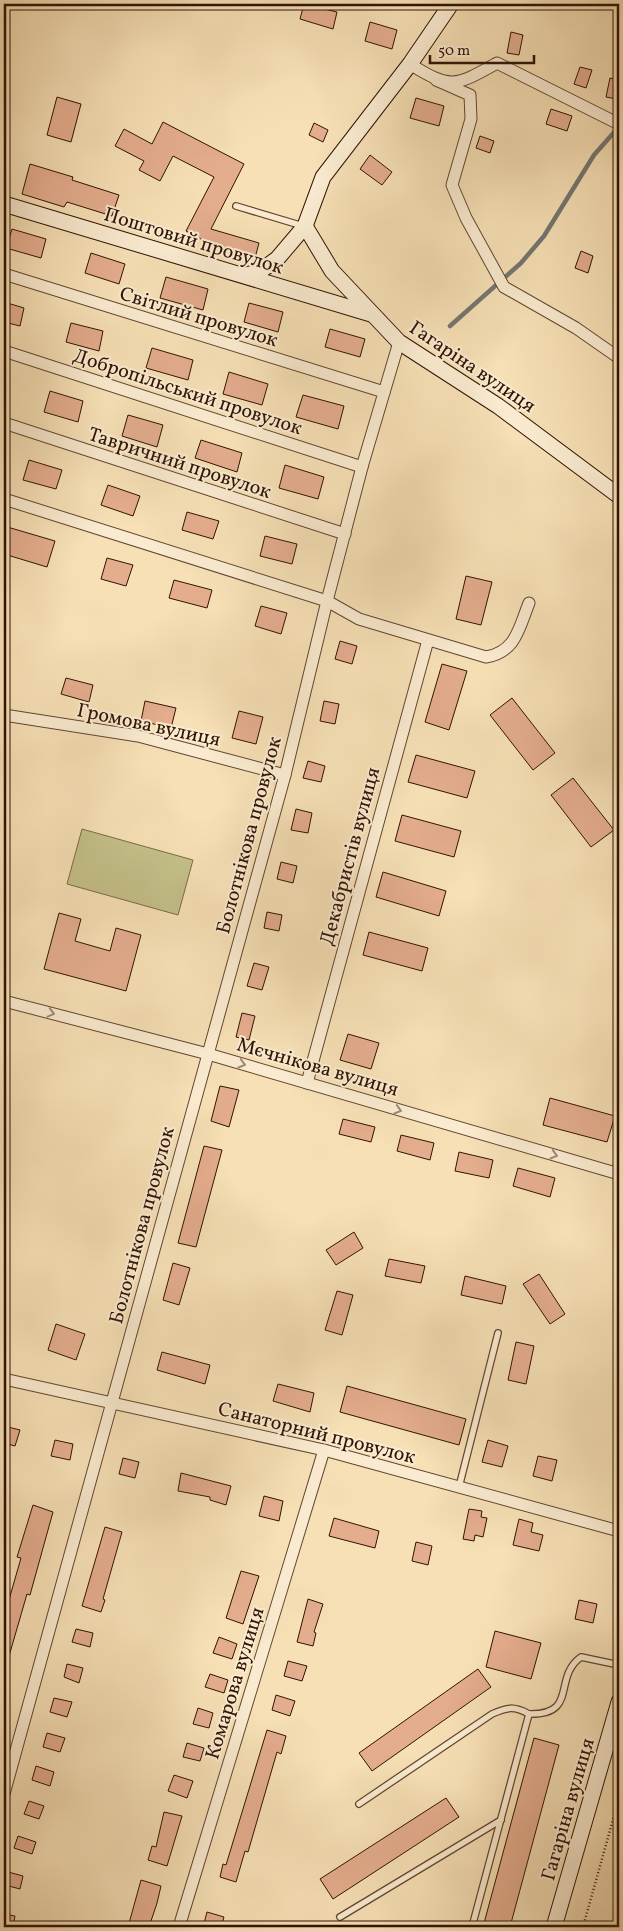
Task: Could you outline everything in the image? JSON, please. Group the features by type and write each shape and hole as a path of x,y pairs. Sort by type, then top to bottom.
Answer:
{"main road":[{"path":"244,275 259,272 276,259 305,226 323,177 410,64 451,4"},
{"name":"Поштовий провулок","path":"4,204 372,314"},
{"name":"Гагаріна вулиця","path":"305,226 332,271 399,342 498,406 619,496"},
{"name":"Гагаріна вулиця","path":"554,1927 619,1702"}],"street":[{"path":"410,64 436,80 470,95 471,119 452,185 504,287 576,328 619,358"},
{"path":"436,80 454,83 469,79 497,64 619,124"},
{"name":"Світлий провулок","path":"4,274 384,392"},
{"name":"Болотнікова провулок","path":"4,1794 285,775 362,467 399,342"},
{"name":"Добропільський провулок","path":"4,351 362,467"},
{"name":"Тавричний провулок","path":"4,423 345,534"},
{"path":"4,499 327,601 359,619 486,657 498,655 512,644 529,603"},
{"name":"Декабристів вулиця","path":"307,1083 428,640"},
{"name":"Громова вулиця","path":"4,715 138,736 285,775"},
{"name":"Мєчнікова вулиця","path":"4,1001 208,1054 619,1174"},
{"name":"Санаторний провулок","path":"4,1379 324,1450 619,1530"},
{"name":"Комарова вулиця","path":"179,1927 324,1450"}],"lane":[{"path":"236,206 305,226"},
{"path":"459,1487 498,1333"},
{"path":"359,1804 492,1714 507,1706 529,1714 542,1715 552,1712 558,1707 572,1664 582,1657 619,1665"},
{"path":"472,1927 529,1714"},
{"path":"340,1917 501,1820"}],"path":[{"path":"583,1927 619,1798"}],"shaded area":[{"path":"82,829 193,860 178,915 67,884"}],"building":[{"path":"304,4 337,12 333,29 300,19"},
{"path":"370,22 397,30 392,49 365,41"},
{"path":"511,32 523,35 519,55 507,53"},
{"path":"580,67 592,70 586,88 574,84"},
{"path":"610,78 619,80 617,99 606,97"},
{"path":"57,97 81,104 71,142 47,135"},
{"path":"416,98 444,106 439,126 410,118"},
{"path":"551,109 572,116 567,131 546,124"},
{"path":"163,122 244,164 211,229 259,243 255,258 212,245 186,231 214,177 173,156 160,181 139,170 144,161 115,146 124,129 152,144"},
{"path":"314,123 328,130 323,142 309,135"},
{"path":"480,136 494,141 490,153 476,148"},
{"path":"370,155 392,172 382,185 360,169"},
{"path":"30,164 73,177 72,180 119,195 112,216 67,202 64,207 22,194"},
{"path":"12,229 46,239 41,258 6,248"},
{"path":"581,251 593,256 588,273 575,268"},
{"path":"91,253 125,264 119,284 85,273"},
{"path":"166,277 208,289 203,310 160,298"},
{"path":"4,302 24,308 20,326 4,322"},
{"path":"249,303 283,312 278,332 244,322"},
{"path":"71,323 103,331 99,351 66,342"},
{"path":"330,329 365,339 360,357 325,347"},
{"path":"152,348 193,360 188,380 146,368"},
{"path":"229,372 268,384 262,405 223,394"},
{"path":"50,391 83,401 78,422 44,412"},
{"path":"303,395 344,406 338,429 296,417"},
{"path":"128,415 163,425 157,447 122,436"},
{"path":"201,440 242,453 237,472 195,458"},
{"path":"29,460 62,470 56,489 23,480"},
{"path":"285,465 324,477 318,499 279,488"},
{"path":"108,485 140,496 133,516 101,505"},
{"path":"187,512 219,521 213,539 182,530"},
{"path":"4,526 55,541 47,567 4,554"},
{"path":"265,536 297,544 292,564 260,556"},
{"path":"107,558 133,565 126,586 101,579"},
{"path":"466,576 492,582 481,625 456,619"},
{"path":"174,580 212,590 207,608 169,598"},
{"path":"261,606 287,613 281,634 255,626"},
{"path":"340,641 357,646 352,664 335,659"},
{"path":"442,664 467,671 449,730 425,722"},
{"path":"66,678 93,685 89,702 61,694"},
{"path":"512,698 555,753 533,770 490,715"},
{"path":"145,701 176,708 171,728 141,721"},
{"path":"324,701 339,704 335,724 320,721"},
{"path":"239,711 263,717 256,744 232,738"},
{"path":"416,755 475,771 467,798 408,782"},
{"path":"308,761 325,766 321,782 303,778"},
{"path":"573,778 614,830 591,847 551,795"},
{"path":"296,809 312,813 308,833 291,830"},
{"path":"402,815 461,831 454,857 395,841"},
{"path":"281,862 297,866 293,883 277,879"},
{"path":"383,872 446,891 439,916 376,897"},
{"path":"267,912 282,915 279,931 264,928"},
{"path":"59,913 81,919 75,941 110,951 116,928 141,935 126,991 44,969"},
{"path":"369,932 428,948 422,971 363,955"},
{"path":"254,963 269,967 262,990 247,986"},
{"path":"242,1013 255,1016 249,1040 236,1037"},
{"path":"348,1034 379,1043 371,1069 340,1060"},
{"path":"220,1086 239,1090 229,1127 211,1121"},
{"path":"550,1098 615,1116 607,1142 543,1125"},
{"path":"343,1119 375,1127 371,1142 339,1134"},
{"path":"401,1135 434,1143 430,1160 397,1151"},
{"path":"204,1146 222,1150 196,1247 178,1243"},
{"path":"459,1152 493,1160 489,1178 455,1171"},
{"path":"518,1168 555,1178 550,1197 513,1186"},
{"path":"354,1232 363,1248 336,1265 326,1250"},
{"path":"389,1259 425,1266 421,1283 385,1276"},
{"path":"173,1263 190,1268 179,1305 163,1300"},
{"path":"539,1274 565,1314 550,1324 523,1284"},
{"path":"465,1276 506,1286 502,1304 461,1295"},
{"path":"337,1291 353,1295 342,1335 325,1330"},
{"path":"56,1324 85,1334 76,1360 48,1350"},
{"path":"516,1342 534,1346 526,1384 508,1380"},
{"path":"162,1352 210,1365 205,1384 157,1370"},
{"path":"278,1384 314,1393 310,1412 273,1401"},
{"path":"347,1386 466,1419 459,1445 340,1412"},
{"path":"4,1426 20,1430 15,1446 4,1443"},
{"path":"55,1440 73,1444 70,1460 51,1456"},
{"path":"488,1440 508,1446 502,1467 482,1462"},
{"path":"538,1456 557,1460 552,1481 533,1476"},
{"path":"123,1458 139,1462 135,1478 119,1474"},
{"path":"181,1473 231,1486 226,1505 210,1500 210,1497 178,1491"},
{"path":"264,1496 283,1501 279,1521 259,1516"},
{"path":"33,1505 53,1512 30,1595 27,1594 7,1663 4,1662 4,1617 21,1558 17,1557"},
{"path":"469,1509 482,1511 481,1517 487,1518 483,1537 475,1535 474,1541 463,1539"},
{"path":"334,1518 379,1531 375,1548 329,1536"},
{"path":"519,1519 533,1523 531,1532 543,1535 539,1551 513,1545"},
{"path":"105,1527 122,1532 101,1612 82,1606"},
{"path":"416,1542 432,1546 428,1565 412,1561"},
{"path":"241,1571 259,1576 243,1624 226,1618"},
{"path":"308,1599 323,1604 314,1632 316,1633 313,1646 297,1642"},
{"path":"579,1600 597,1604 593,1623 575,1619"},
{"path":"76,1629 93,1633 90,1647 72,1642"},
{"path":"495,1631 541,1643 531,1679 486,1667"},
{"path":"219,1637 237,1644 232,1659 213,1653"},
{"path":"288,1661 307,1666 302,1681 284,1676"},
{"path":"67,1664 83,1668 79,1683 64,1677"},
{"path":"478,1669 491,1687 372,1771 359,1753"},
{"path":"210,1674 228,1680 224,1693 205,1687"},
{"path":"276,1695 295,1701 290,1716 272,1710"},
{"path":"54,1698 72,1702 67,1717 50,1712"},
{"path":"198,1708 213,1713 209,1728 193,1724"},
{"path":"267,1730 286,1736 281,1754 277,1752 248,1852 245,1851 236,1882 220,1877 223,1864 226,1865"},
{"path":"47,1733 65,1738 60,1752 43,1747"},
{"path":"534,1738 559,1745 510,1927 483,1927"},
{"path":"187,1743 204,1748 200,1761 183,1757"},
{"path":"36,1766 54,1772 50,1786 32,1780"},
{"path":"174,1775 193,1781 187,1798 168,1791"},
{"path":"446,1798 459,1817 333,1899 320,1879"},
{"path":"29,1801 44,1806 39,1819 24,1814"},
{"path":"164,1812 182,1816 167,1866 148,1860 152,1846 156,1847"},
{"path":"18,1836 36,1842 32,1854 14,1848"},
{"path":"8,1872 23,1876 20,1889 5,1885"},
{"path":"141,1880 161,1886 157,1903 149,1927 128,1927"},
{"path":"207,1912 224,1917 221,1927 203,1927"},
{"path":"4,1914 15,1916 13,1927 4,1927"}],"waterway":[{"path":"450,326 521,263 544,236 594,155 617,129"}]}
